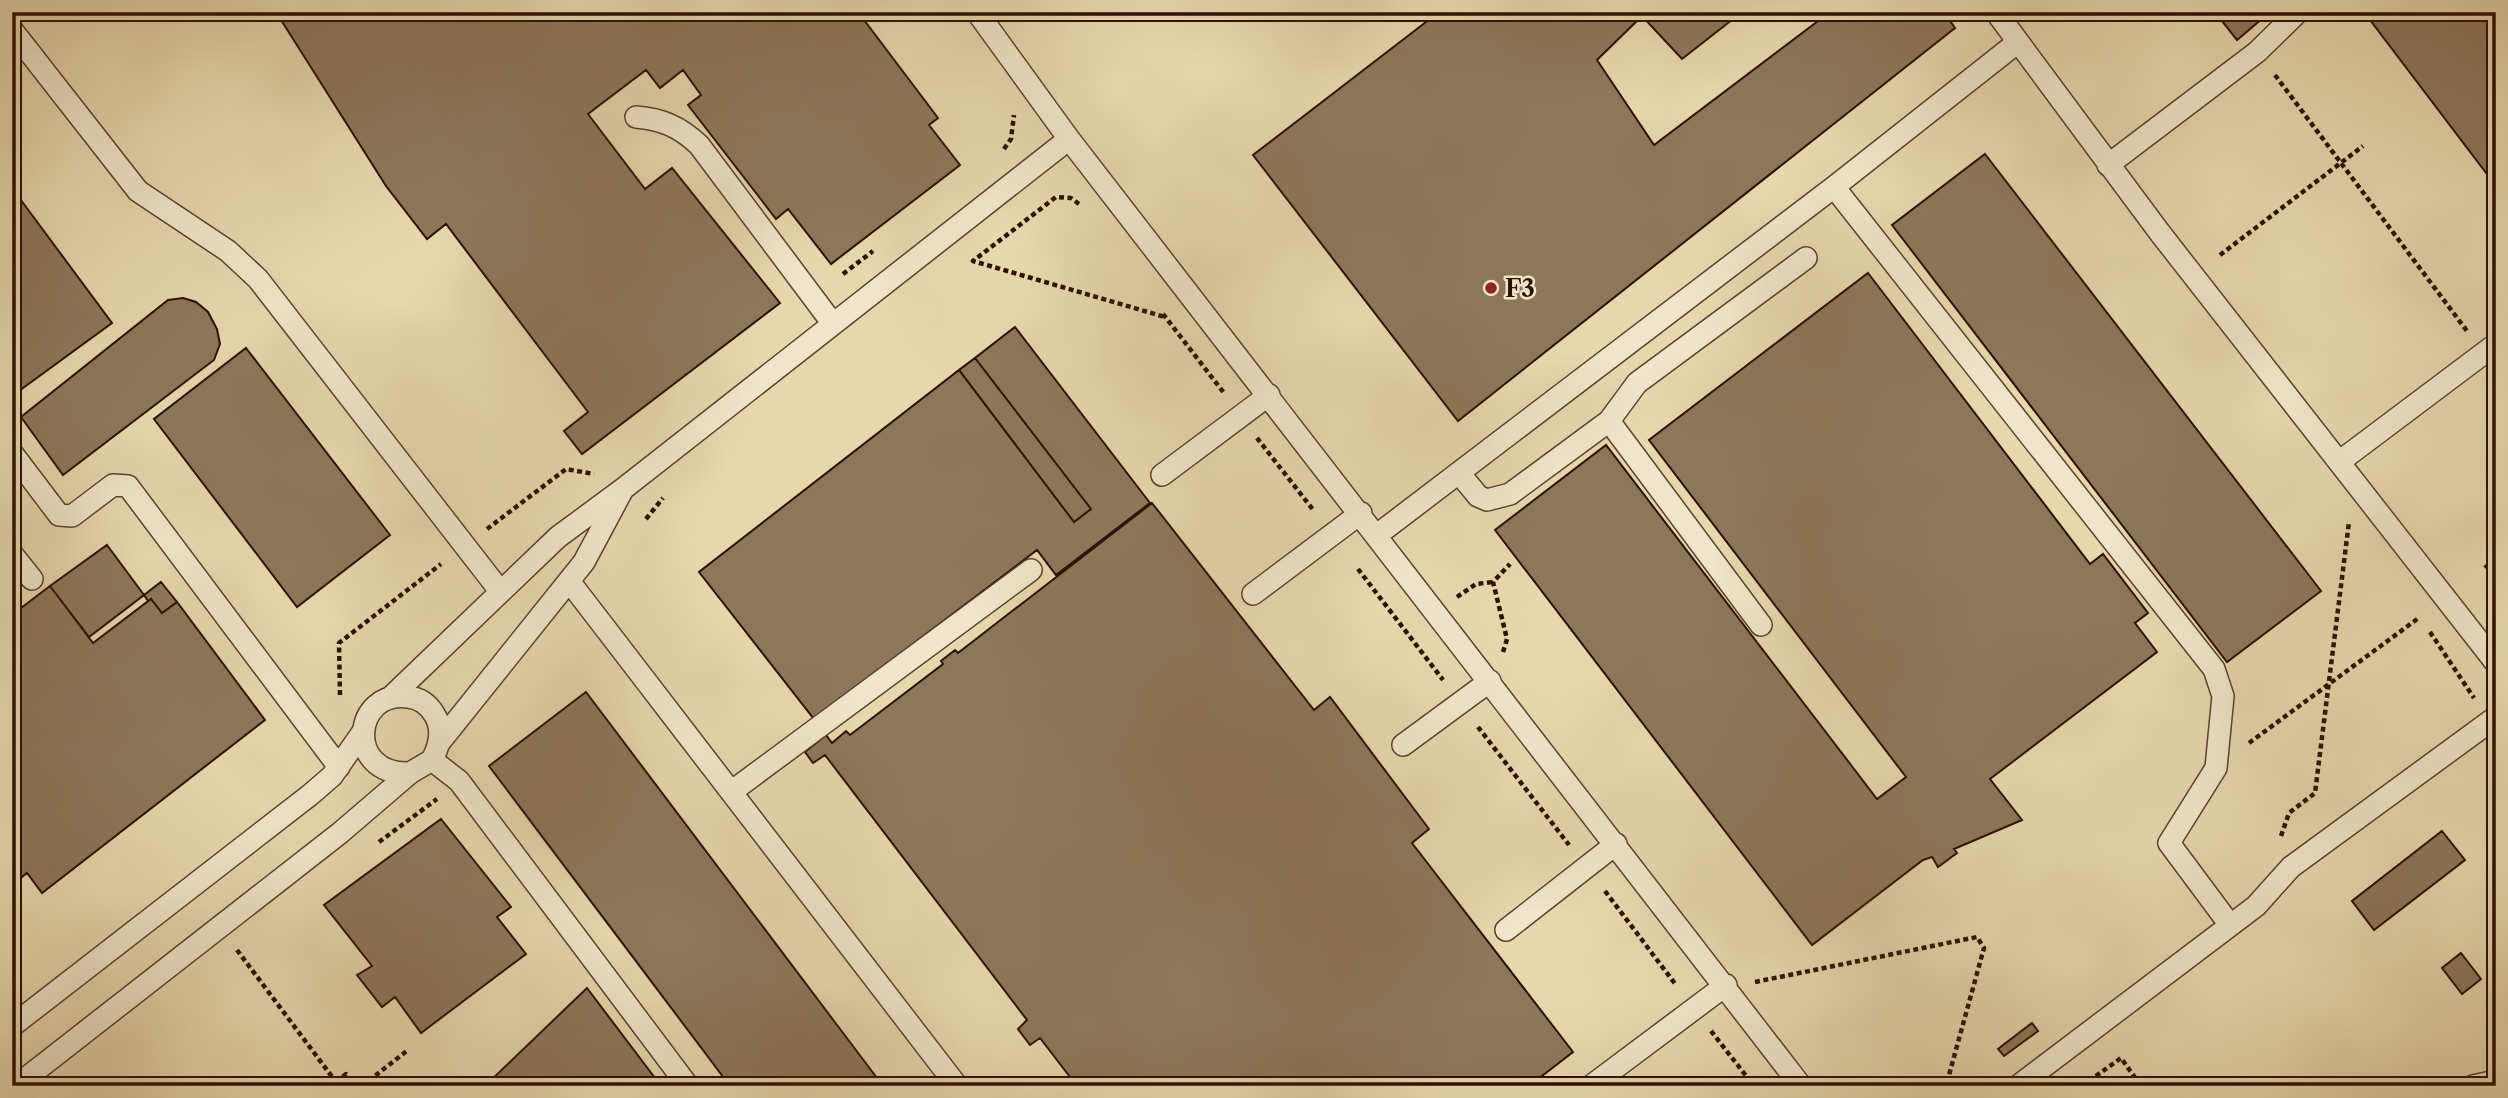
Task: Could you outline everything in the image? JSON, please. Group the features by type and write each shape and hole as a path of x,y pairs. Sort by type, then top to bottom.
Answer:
{"lane":[{"path":"977,12 1069,139 1616,844 1737,984 1801,1086"},
{"path":"1996,12 2108,165 2496,663"},
{"path":"2108,165 2257,52 2298,12"},
{"path":"12,30 138,191 228,251 258,279 500,591"},
{"path":"1377,535 1834,187 2018,42"},
{"path":"636,117 657,119 672,125 699,145 833,324"},
{"path":"12,1026 310,795 339,768 362,733 371,711 390,698 578,520 623,489 1069,139"},
{"path":"1834,187 2214,669 2223,696 2216,768 2169,843 2230,925"},
{"path":"1459,473 1478,496 1497,499 1510,494 1609,421 1637,383 1806,258"},
{"path":"2339,462 2490,349"},
{"path":"1162,475 1269,395"},
{"path":"1609,421 1761,625"},
{"path":"12,453 59,515 66,517 72,516 113,485 128,486 339,768"},
{"path":"16,1086 340,832 435,751 597,542 623,489"},
{"path":"1253,594 1361,513"},
{"path":"12,554 32,579"},
{"path":"731,792 1031,570"},
{"path":"569,581 957,1086"},
{"path":"1403,745 1490,681"},
{"path":"390,698 413,697 424,702 438,720 435,751 688,1086"},
{"path":"2019,1086 2256,905 2291,867 2492,720"},
{"path":"362,733 368,755 376,764 386,771 410,773"},
{"path":"1506,930 1616,844"},
{"path":"1591,1086 1737,984"},
{"path":"2473,1086 2496,1081"}],"path":[{"path":"2257,52 2340,163 2490,349"},
{"path":"1001,153 1011,139 1014,110"},
{"path":"2220,255 2363,146"},
{"path":"1085,212 1071,198 1056,197 973,261 1166,317"},
{"path":"843,274 876,249"},
{"path":"1157,307 1227,398"},
{"path":"1256,437 1319,517"},
{"path":"340,695 339,643 566,469 597,475"},
{"path":"2277,848 2289,813 2315,793 2349,521 2357,532"},
{"path":"2485,568 2496,557"},
{"path":"1454,599 1476,584 1493,582 1510,564"},
{"path":"1358,569 1446,684"},
{"path":"1493,582 1507,639 1504,651 1497,656"},
{"path":"2412,606 2492,720"},
{"path":"2216,768 2420,617"},
{"path":"1472,718 1573,851"},
{"path":"1605,891 1683,994"},
{"path":"1737,984 1977,937 1984,948 1946,1086"},
{"path":"237,949 337,1084 346,1073 356,1086"},
{"path":"1709,1028 1754,1086"},
{"path":"362,1086 408,1050"},
{"path":"2082,1086 2121,1058 2141,1086"}],"building":[{"path":"276,12 858,12 938,118 929,125 960,165 831,264 788,209 776,219 688,105 701,95 683,70 660,88 646,70 588,114 645,189 672,168 780,303 582,454 564,431 588,412 446,224 427,239 386,186"},
{"name":"F3","path":"1439,12 1742,12 1682,59 1642,16 1597,60 1654,145 1830,12 1944,12 1955,28 1458,421 1253,155"},
{"path":"2215,12 2251,14 2270,12 2237,40"},
{"path":"2364,12 2496,12 2496,186"},
{"path":"1985,154 2321,591 2227,662 1892,225"},
{"path":"12,188 112,323 12,396"},
{"path":"1868,273 2090,564 2103,554 2148,613 2135,623 2157,652 1990,779 2022,820 1954,849 1957,853 1938,867 1932,857 1923,860 1812,945 1495,530 1606,445 1877,799 1906,777 1649,440"},
{"path":"183,298 196,302 208,312 217,329 220,344 214,360 63,475 21,417 168,300"},
{"path":"1015,327 1150,503 1056,575 1037,550 814,719 699,572 959,370 1074,522 1091,509 975,358"},
{"path":"246,348 390,535 297,607 154,419"},
{"path":"975,358 1091,509 1074,522 959,370"},
{"path":"1152,503 1314,710 1330,697 1429,829 1412,843 1573,1052 1529,1086 1077,1086 1040,1038 1030,1045 1018,1029 1027,1020 825,755 813,763 805,752 826,735 832,743 846,731 850,735 943,664 941,661 955,650 958,653"},
{"path":"107,545 144,595 89,637 50,586"},
{"path":"161,582 177,602 162,613 151,599 148,601 144,595"},
{"path":"50,586 93,643 151,599 162,613 177,602 265,720 42,893 27,873 12,885 12,615"},
{"path":"586,692 883,1086 730,1086 489,766"},
{"path":"441,819 511,907 497,917 526,954 421,1033 395,997 382,1007 357,975 372,966 324,905"},
{"path":"2442,831 2465,860 2374,930 2352,901"},
{"path":"2461,953 2481,979 2462,994 2442,968"},
{"path":"587,988 661,1086 485,1086"},
{"path":"2032,1023 2038,1031 2004,1056 1998,1049"}],"place":[{"name":"F3","path":"1491,288"}]}
